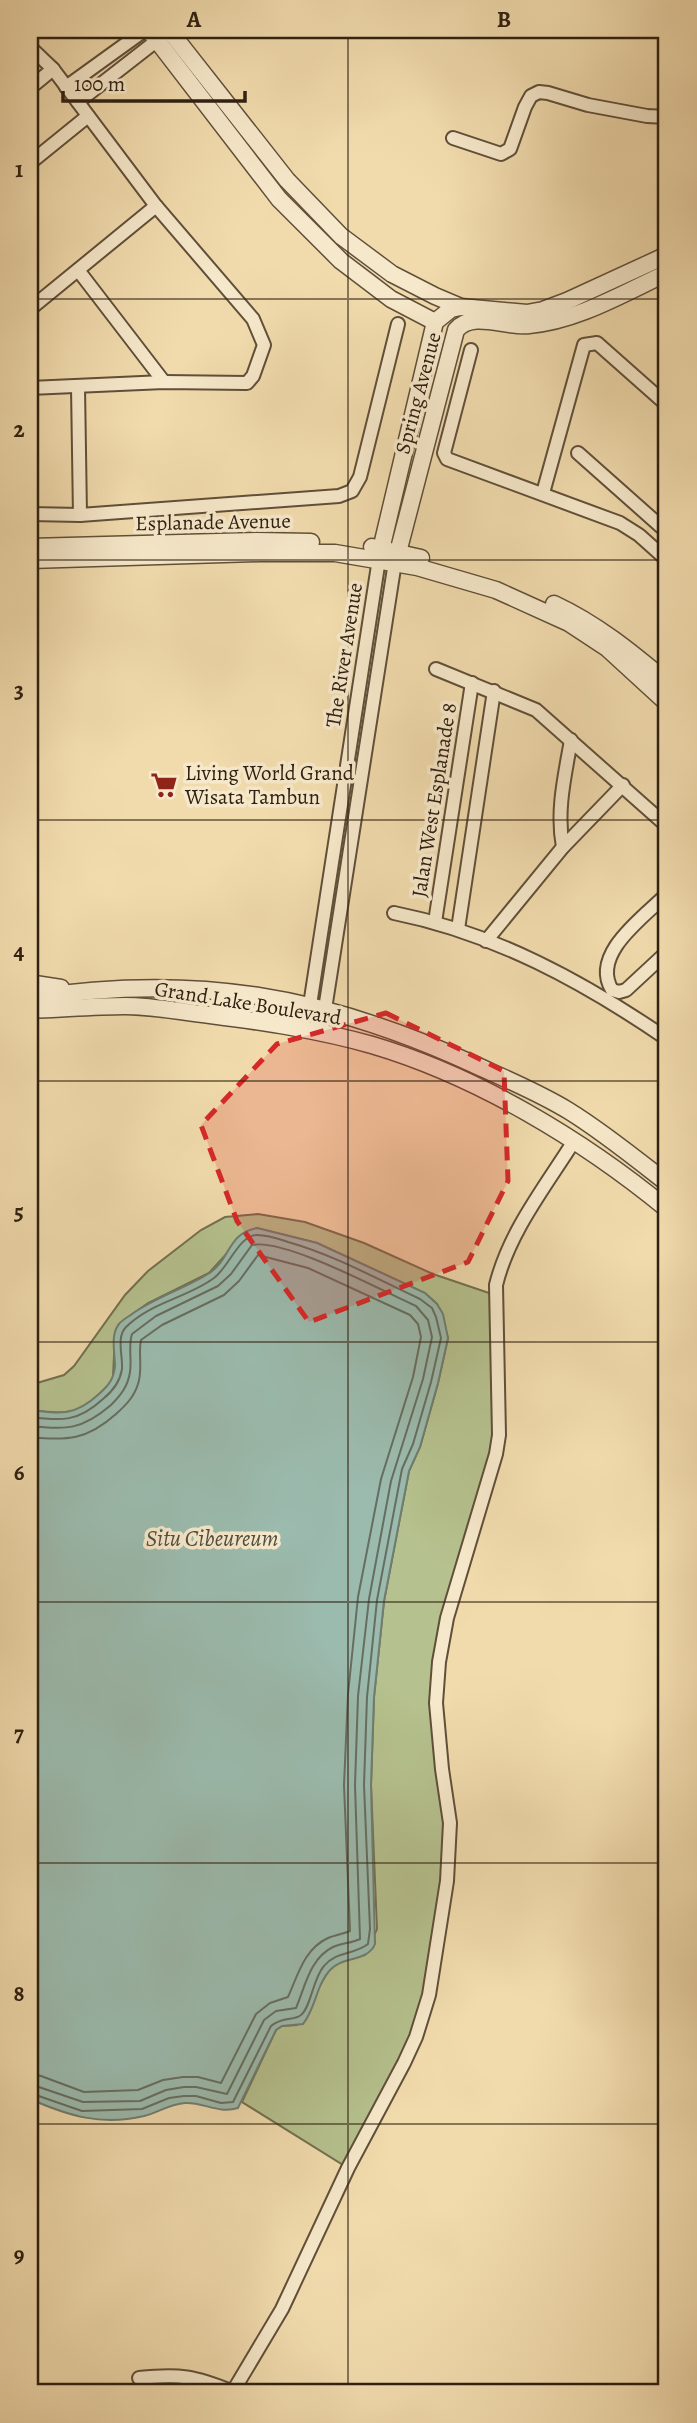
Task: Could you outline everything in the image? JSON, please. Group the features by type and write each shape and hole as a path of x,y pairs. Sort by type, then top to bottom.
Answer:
{"street":[{"path":"66,87 150,33 170,30 287,180 341,236 392,274 461,307 508,313 543,310 667,256"},
{"path":"78,102 150,33"},
{"path":"150,33 288,208 341,261 391,299 435,322 451,309 461,307"},
{"path":"30,47 53,69 156,206 253,319 264,345 253,376 247,383 164,382 30,388"},
{"path":"30,88 53,69"},
{"path":"453,138 501,154 506,153 510,149 525,107 531,96 539,92 588,105 667,117"},
{"path":"30,163 89,116"},
{"path":"30,309 156,206"},
{"path":"78,270 164,382"},
{"name":"Spring Avenue","path":"396,557 456,330 461,324 479,321 526,326 548,322 575,314 667,273"},
{"name":"Spring Avenue","path":"370,552 416,410 435,322"},
{"path":"30,514 80,514 339,496 352,491 360,477 398,324"},
{"path":"543,493 584,345 597,343 667,405"},
{"path":"471,350 445,456 447,459 543,493 630,529 667,560"},
{"path":"78,387 80,514"},
{"path":"578,453 667,532"},
{"name":"Esplanade Avenue","path":"30,547 257,541 396,557"},
{"name":"Esplanade Avenue","path":"30,560 370,552"},
{"name":"The River Avenue","path":"318,1007 370,552"},
{"path":"396,557 502,581 573,613 615,638 667,682"},
{"path":"396,557 496,590 551,614 607,648 667,703"},
{"name":"The River Avenue","path":"318,1007 396,557"},
{"path":"436,669 536,710 667,826"},
{"name":"Jalan West Esplanade 8","path":"435,922 472,683"},
{"path":"458,929 494,691"},
{"path":"563,847 561,816 571,740"},
{"path":"486,941 563,847 623,785"},
{"path":"667,894 613,948 606,967 607,982 612,990 626,990 667,953"},
{"path":"394,913 458,929 561,973 623,1009 667,1039"},
{"path":"30,981 78,990"},
{"name":"Grand Lake Boulevard","path":"30,998 78,990 170,987 253,993 318,1007 438,1048 531,1091 610,1138 667,1183"},
{"name":"Grand Lake Boulevard","path":"30,1010 128,1006 254,1020 317,1031 374,1046 429,1067 522,1109 614,1167 667,1209"},
{"path":"139,2378 186,2376 232,2393 282,2309 348,2168 416,2037 429,1995 447,1881 450,1823 436,1703 439,1662 447,1618 496,1454 499,1434 496,1285 502,1261 519,1227 574,1141"}],"highlighted area":[{"path":"386,1013 504,1071 508,1181 468,1262 309,1322 237,1221 201,1125 277,1044"}],"green space":[{"path":"258,1214 305,1222 364,1243 433,1274 495,1295 499,1435 439,1662 450,1823 424,2012 348,2168 242,2102 276,2030 282,2026 297,2025 329,1970 340,1962 365,1955 377,1929 371,1785 374,1697 384,1601 409,1471 420,1447 448,1338 437,1304 425,1293 317,1243 257,1228 229,1251 209,1273 148,1303 119,1324 115,1334 113,1377 109,1385 86,1406 75,1411 56,1413 30,1410 30,1385 64,1375 74,1366 125,1295 148,1271 201,1230 225,1217"}],"water":[{"name":"Situ Cibeureum","path":"257,1228 317,1243 425,1293 443,1314 448,1338 420,1447 409,1471 384,1601 374,1697 371,1785 375,1944 367,1954 330,1970 303,2024 282,2026 276,2030 238,2108 224,2110 185,2103 128,2119 86,2118 30,2099 30,1410 67,1412 90,1401 105,1388 113,1375 114,1339 120,1323 151,1303 208,1274 216,1268 234,1241 247,1231"}],"place":[{"name":"Living World Grand Wisata Tambun","path":"164,785"}]}
